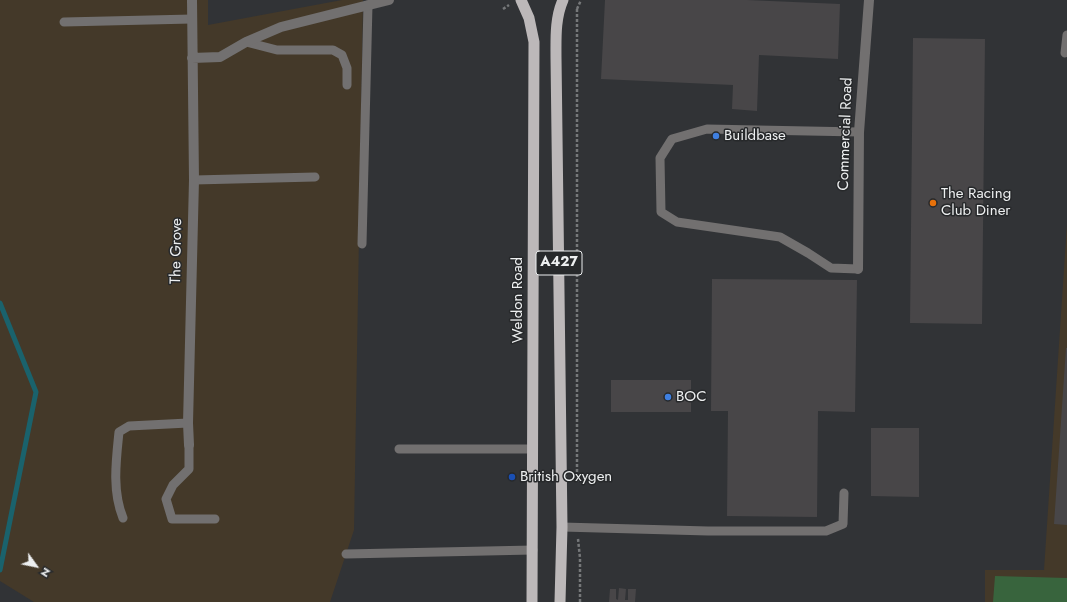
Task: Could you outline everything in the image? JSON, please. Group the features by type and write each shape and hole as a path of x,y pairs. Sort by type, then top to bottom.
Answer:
{"highway":[{"name":"Weldon Road","path":"521,0 529,18 534,42 532,602"},
{"name":"A427","path":"560,602 562,527 556,30 560,6 563,0"}],"street":[{"name":"The Grove","path":"189,446 188,423 194,180 192,0"},
{"path":"192,58 220,57 246,42 281,27 389,0"},
{"name":"Commercial Road","path":"858,270 859,132 869,0"}],"lane":[{"path":"362,244 368,6"},
{"path":"64,22 192,19"},
{"path":"1065,53 1067,35"},
{"path":"246,42 277,50 333,50 342,55 348,68 347,85"},
{"path":"858,270 831,268 780,237 677,222 661,212 660,158 672,139 707,128 859,132"},
{"path":"194,180 316,176"},
{"path":"123,518 119,508 115,475 119,432 129,426 188,423"},
{"path":"189,446 189,469 173,485 166,499 172,519 216,519"},
{"path":"399,449 533,448"},
{"path":"562,527 708,531 826,531 843,524 844,493"},
{"path":"346,554 532,550"}],"path":[{"path":"503,9 508,5"},
{"path":"577,9 577,489"},
{"path":"577,527 580,558 580,602"}],"shaded area":[{"path":"0,0 208,0 208,25 342,0 363,0 354,530 330,602 34,602 0,581"},
{"path":"1067,224 1067,602 985,602 985,570 1044,570"}],"green space":[{"path":"995,576 1067,578 1067,602 993,602"}],"building":[{"path":"605,0 747,0 840,4 838,59 759,55 757,111 732,109 733,85 601,79"},
{"path":"913,38 985,39 982,324 910,323"},
{"path":"712,279 857,280 855,412 818,411 817,517 727,516 728,411 711,411"},
{"path":"1067,348 1067,525 1054,524"},
{"path":"611,380 691,380 691,412 611,412"},
{"path":"871,428 919,428 919,497 871,496"},
{"path":"619,588 626,589 625,600 628,600 628,589 636,589 635,602 609,602 610,589 616,589 616,599 618,600"}],"waterway":[{"path":"0,303 36,392 0,570"}],"place":[{"name":"Buildbase","path":"716,136"},
{"name":"The Racing Club Diner","path":"933,203"},
{"name":"BOC","path":"668,397"},
{"name":"British Oxygen","path":"512,477"}]}
